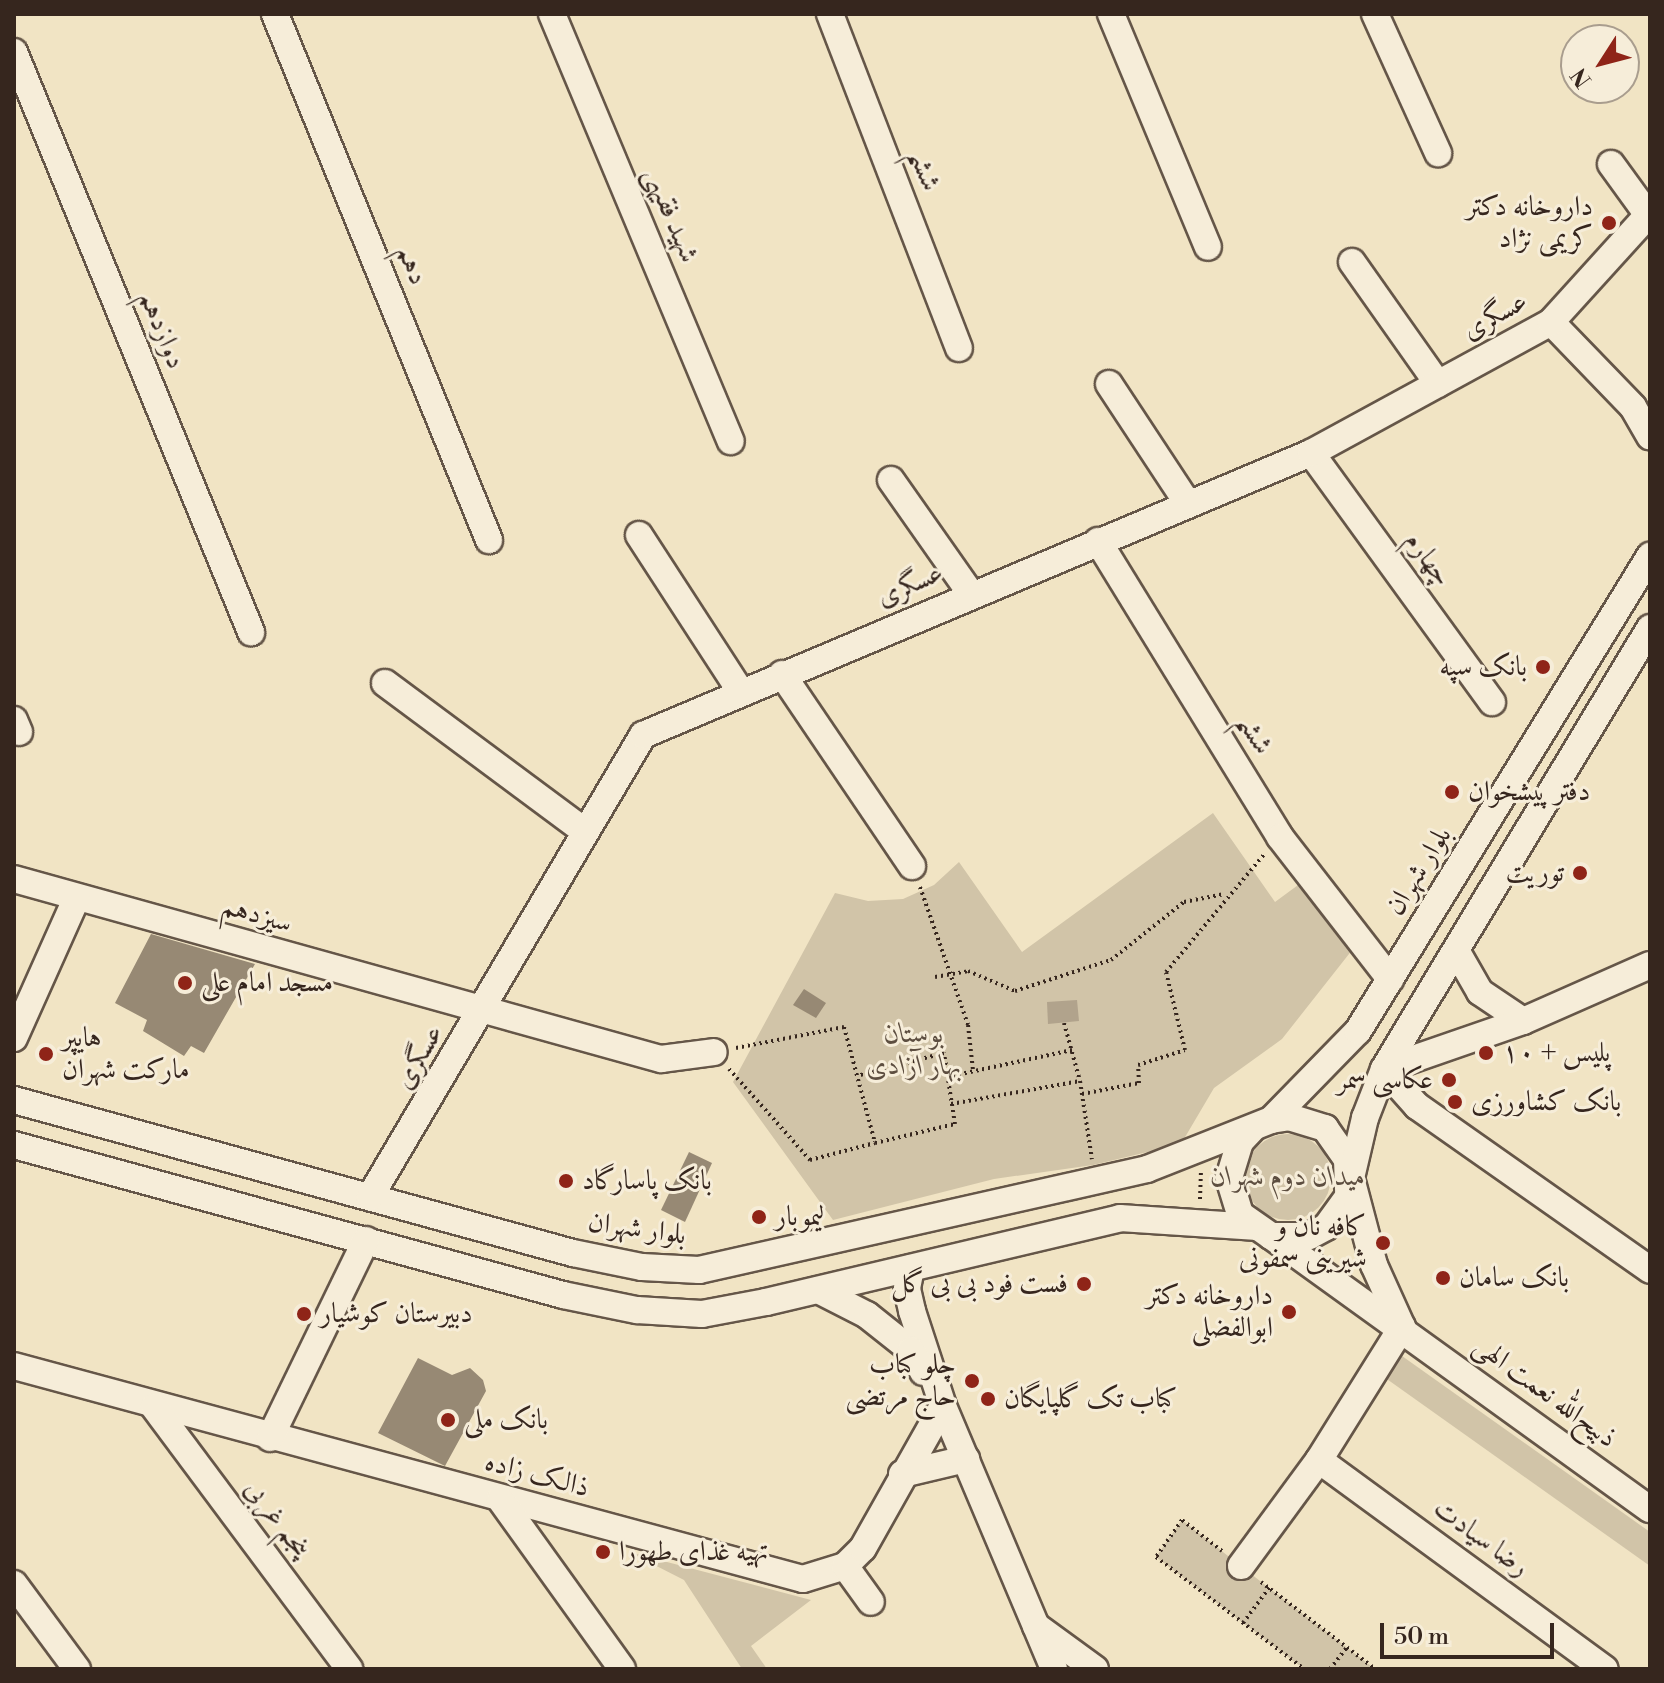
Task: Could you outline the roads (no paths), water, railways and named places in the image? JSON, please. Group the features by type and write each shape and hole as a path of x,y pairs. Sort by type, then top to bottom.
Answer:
{"street":[{"name":"دهم","path":"275,14 489,540"},
{"name":"شهید فقیهی","path":"552,14 731,441"},
{"name":"ششم","path":"830,14 959,348"},
{"path":"1111,14 1208,247"},
{"path":"1375,14 1438,153"},
{"name":"دوازدهم","path":"14,52 251,632"},
{"path":"1611,164 1649,214"},
{"name":"عسگری","path":"370,1197 483,1013 583,830 643,735 1311,453 1551,322 1649,214"},
{"path":"1352,262 1438,384"},
{"path":"1551,322 1641,412 1650,437"},
{"path":"1109,384 1188,504"},
{"name":"چهارم","path":"1311,453 1492,702"},
{"path":"891,480 971,594"},
{"path":"639,535 741,692"},
{"name":"ششم","path":"1098,541 1280,837 1390,979"},
{"name":"بلوار شهران","path":"14,1100 573,1253 642,1267 699,1270 1147,1169 1262,1124 1358,1031 1650,556"},
{"path":"14,1145 563,1295 637,1310 702,1314 818,1290 1120,1218 1309,1236 1326,1227 1344,1205 1365,1118 1384,1069 1650,628"},
{"path":"782,674 912,866"},
{"path":"385,683 583,830"},
{"name":"سیزدهم","path":"14,879 483,1013"},
{"path":"14,1038 77,897"},
{"path":"1457,952 1480,992 1523,1021"},
{"path":"1384,1069 1523,1021 1648,968"},
{"path":"483,1013 661,1059 714,1052"},
{"path":"1384,1069 1417,1106 1650,1270"},
{"path":"1241,1566 1319,1460 1402,1327 1374,1265 1339,1142 1325,1128 1299,1118 1262,1124 1240,1142 1229,1178 1236,1205 1263,1232"},
{"name":"ذبیح‌الله نعمت الهی","path":"1263,1232 1402,1327 1650,1509"},
{"path":"270,1438 366,1240"},
{"path":"911,1268 907,1289 912,1311 943,1406 1054,1669"},
{"path":"818,1290 867,1315 911,1350 943,1406"},
{"name":"ذالک زاده","path":"14,1366 154,1407 803,1579 845,1566"},
{"path":"871,1602 845,1566 863,1548 943,1406"},
{"name":"پنجم غربی","path":"154,1407 349,1669"},
{"path":"902,1474 966,1459"},
{"name":"رضا سیادت","path":"1319,1460 1605,1669"},
{"path":"500,1499 622,1669"},
{"path":"14,1584 77,1669"},
{"path":"1035,1625 1095,1669"}],"place":[{"name":"داروخانه دکتر کریمی نژاد","path":"1609,223"},
{"name":"بانک سپه","path":"1543,667"},
{"name":"دفتر پیشخوان","path":"1452,792"},
{"name":"توریت","path":"1580,873"},
{"name":"مسجد امام علی","path":"185,983"},
{"name":"پلیس + ۱۰","path":"1486,1053"},
{"name":"هایپر مارکت شهران","path":"46,1054"},
{"name":"عکاسی سمر","path":"1449,1080"},
{"name":"بانک کشاورزی","path":"1455,1102"},
{"name":"بانک پاسارگاد","path":"566,1181"},
{"name":"لیموبار","path":"759,1217"},
{"name":"کافه نان و شیرینی سمفونی","path":"1383,1243"},
{"name":"بانک سامان","path":"1443,1278"},
{"name":"فست فود بی بی گل","path":"1084,1284"},
{"name":"داروخانه دکتر ابوالفضلی","path":"1289,1312"},
{"name":"دبیرستان کوشیار","path":"304,1314"},
{"name":"چلو کباب حاج مرتضی","path":"972,1381"},
{"name":"کباب تک گلپایگان","path":"988,1399"},
{"name":"بانک ملی","path":"448,1420"},
{"name":"تهیه غذای طهورا","path":"603,1552"}],"park label":[{"name":"بوستان بهار آزادی","path":"914,1050"},
{"name":"میدان دوم شهران","path":"1288,1177"}]}
